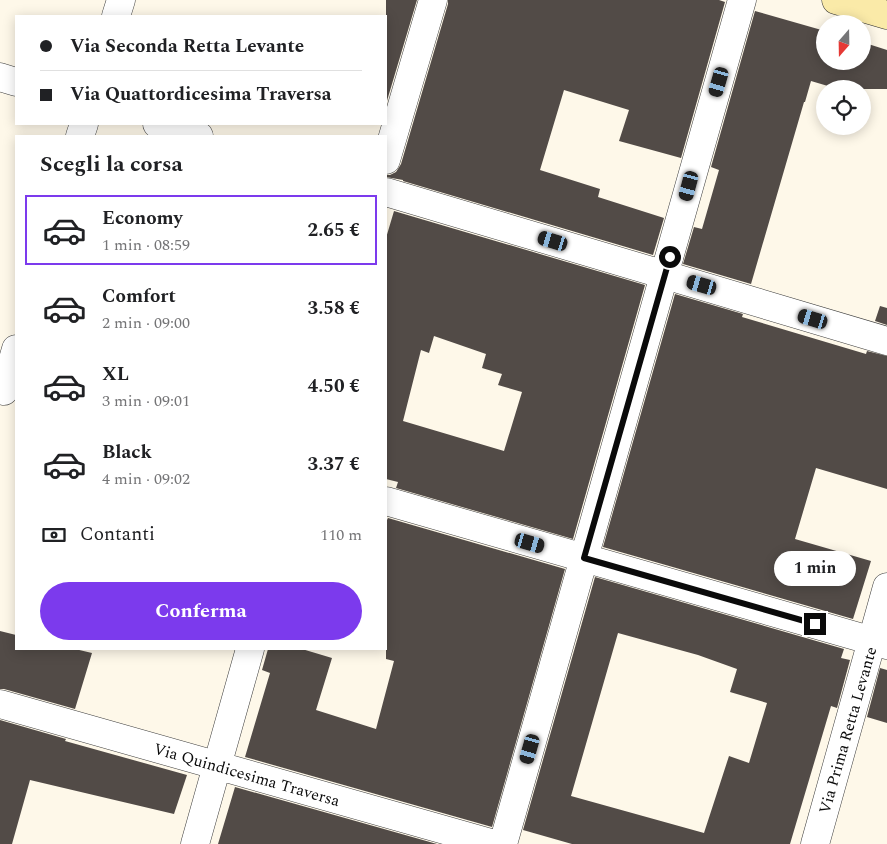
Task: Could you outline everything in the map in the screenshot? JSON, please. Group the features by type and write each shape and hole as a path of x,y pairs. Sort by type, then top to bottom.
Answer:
{"street":[{"path":"116,15 121,0"},
{"path":"387,157 433,0"},
{"path":"503,844 742,0"},
{"path":"836,0 887,15"},
{"path":"0,77 15,82"},
{"path":"160,125 196,135"},
{"path":"387,192 887,341"},
{"path":"7,392 15,354"},
{"path":"387,501 880,643"},
{"name":"Via Prima Retta Levante","path":"815,844 880,643 887,587"},
{"path":"195,844 250,650"},
{"name":"Via Quindicesima Traversa","path":"0,704 494,844"}],"building":[{"path":"386,0 417,0 387,101 387,15"},
{"path":"448,0 719,0 725,2 681,158 619,141 629,110 564,90 540,170 600,189 598,197 664,218 653,255 403,180 387,177 387,175 396,172 401,164"},
{"path":"755,11 816,28 816,70 871,70 871,45 887,50 887,89 871,89 871,80 816,80 816,82 811,81 751,284 683,264 694,227 702,229 719,170 711,167"},
{"path":"394,211 645,285 573,539 396,488 398,482 387,479 387,235","holes":["434,336 486,354 482,368 502,374 498,385 522,392 504,451 403,421 421,350 429,353"]},
{"path":"675,294 743,314 742,317 866,354 867,351 887,356 887,489 816,468 795,539 871,561 853,619 603,547"},
{"path":"880,306 887,308 887,325 875,321"},
{"path":"388,518 565,569 492,827 245,757 270,673 262,670 268,650 305,650 332,658 316,710 376,729 394,661 386,659"},
{"path":"595,577 844,649 841,658 850,660 837,708 831,706 790,844 572,844 523,830","holes":["618,633 698,655 737,669 730,692 767,703 749,763 729,756 704,833 571,796"]},
{"path":"0,631 15,635 15,650 79,650 92,653 75,709 0,689"},
{"path":"880,668 887,670 887,723 867,717"},
{"path":"0,720 66,739 65,741 187,775 174,814 30,780 12,844 0,844"},
{"path":"235,787 437,844 218,844"}],"route":[{"path":"670,257 584,558 815,624"}]}
